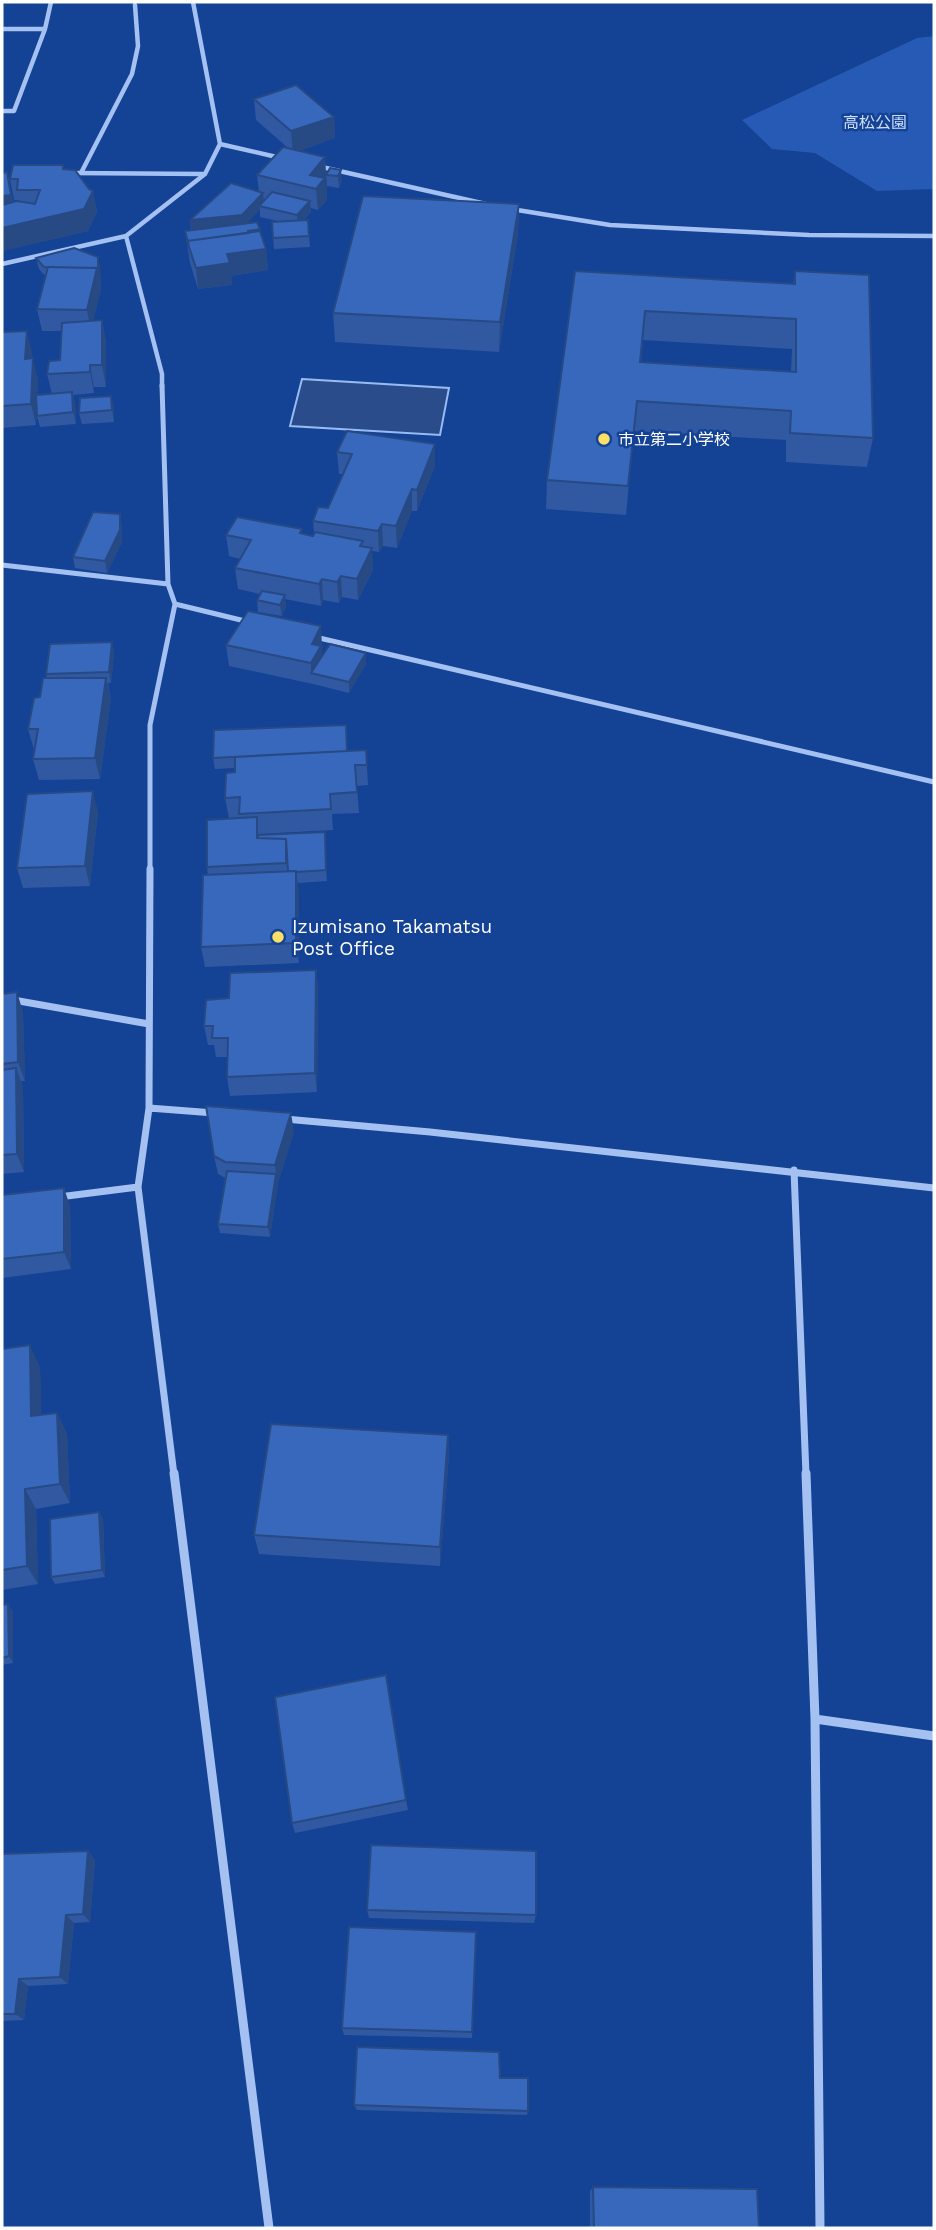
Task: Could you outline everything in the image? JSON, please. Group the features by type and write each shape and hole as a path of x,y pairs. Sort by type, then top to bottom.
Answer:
{"street":[{"path":"2,111 14,111 45,29 51,2"},
{"path":"2,264 126,236 205,174 220,144 193,2"},
{"path":"81,173 132,74 138,46 135,5"},
{"path":"2,29 45,29"},
{"path":"220,144 289,159"},
{"path":"316,166 492,205"},
{"path":"68,173 205,174"},
{"path":"505,208 610,225 809,235 934,236"},
{"path":"126,236 162,374 168,584 175,604 150,725 149,1108 138,1187 269,2228"},
{"path":"2,565 168,584"},
{"path":"175,604 256,624"},
{"path":"310,636 934,782"},
{"path":"2,998 149,1024"},
{"path":"149,1108 229,1114"},
{"path":"269,1118 794,1170 934,1188"},
{"path":"794,1170 815,1719 820,2228"},
{"path":"43,1199 138,1187"},
{"path":"815,1719 934,1736"}],"green space":[{"name":"高松公園","path":"934,36 934,189 877,191 815,153 772,149 742,120 917,38"}],"shaded area":[{"path":"302,379 449,388 440,435 290,426"}],"building":[{"path":"296,85 334,117 291,131 254,99"},
{"path":"283,147 325,157 310,175 325,178 316,189 257,175"},
{"path":"13,165 63,165 63,169 75,170 93,191 84,209 2,228 2,205 17,201 35,204 40,190 17,190 18,179 10,179"},
{"path":"330,168 341,170 338,176 326,175"},
{"path":"7,172 11,195 2,196 2,173"},
{"path":"231,183 263,193 242,215 190,220"},
{"path":"272,192 310,201 297,215 259,206"},
{"path":"363,196 519,204 500,322 333,313"},
{"path":"308,220 309,236 273,238 272,222"},
{"path":"257,222 260,229 248,231 249,233 188,241 185,231"},
{"path":"260,231 266,249 227,254 230,263 196,268 187,241"},
{"path":"74,248 98,257 98,272 97,268 44,267 36,258"},
{"path":"48,267 97,268 87,310 37,309"},
{"path":"575,271 795,284 795,271 869,275 873,438 790,433 791,411 637,401 628,486 547,480","holes":["645,311 796,319 796,372 640,362"]},
{"path":"102,320 102,365 90,365 90,372 47,374 49,361 60,360 62,323"},
{"path":"27,331 25,359 33,358 31,404 2,406 2,332"},
{"path":"72,392 73,412 37,416 36,395"},
{"path":"111,396 112,410 79,413 80,398"},
{"path":"347,431 435,444 417,490 412,489 396,526 382,524 378,531 313,521 318,507 328,508 352,454 337,452"},
{"path":"93,512 120,514 120,530 105,561 73,557"},
{"path":"237,517 302,529 300,533 313,536 315,532 363,541 360,546 372,548 357,579 341,576 337,582 322,579 319,584 235,568 251,540 226,535"},
{"path":"262,591 285,595 280,605 257,600"},
{"path":"248,611 321,626 312,644 321,646 311,663 226,645"},
{"path":"112,642 109,672 46,674 50,644"},
{"path":"330,644 366,653 349,682 311,673"},
{"path":"43,678 106,678 95,758 33,759 38,729 28,729 34,698 40,697"},
{"path":"346,725 347,751 213,758 214,730"},
{"path":"366,750 367,765 355,765 357,792 330,794 331,809 239,814 240,797 225,798 226,773 235,772 235,757"},
{"path":"93,791 85,866 17,868 27,794"},
{"path":"257,817 257,838 286,839 286,863 207,867 207,820"},
{"path":"325,832 326,870 288,871 286,839 258,838 258,835"},
{"path":"296,871 296,943 201,947 203,875"},
{"path":"316,970 315,1073 227,1077 228,1038 212,1038 213,1026 204,1026 206,1000 229,998 230,973"},
{"path":"17,992 18,1062 2,1064 2,994"},
{"path":"16,1068 17,1154 2,1155 2,1070"},
{"path":"206,1106 291,1113 275,1165 225,1162 214,1156"},
{"path":"227,1171 276,1174 268,1227 218,1224"},
{"path":"64,1188 64,1252 2,1259 2,1195"},
{"path":"30,1345 31,1416 57,1413 60,1484 25,1489 27,1566 2,1570 2,1349"},
{"path":"271,1424 448,1435 440,1547 254,1535"},
{"path":"99,1512 102,1570 51,1577 50,1519"},
{"path":"8,1604 9,1656 2,1658 2,1605"},
{"path":"386,1675 406,1800 292,1823 275,1697"},
{"path":"371,1845 536,1851 536,1915 367,1910"},
{"path":"88,1851 83,1914 66,1915 60,1977 19,1979 15,2014 2,2014 2,1854"},
{"path":"349,1927 476,1932 472,2032 342,2028"},
{"path":"357,2047 499,2052 500,2078 528,2078 528,2111 354,2105"},
{"path":"593,2187 757,2189 759,2228 594,2228"}],"place":[{"name":"市立第二小学校","path":"604,439"},
{"name":"Izumisano Takamatsu Post Office","path":"278,937"}]}
